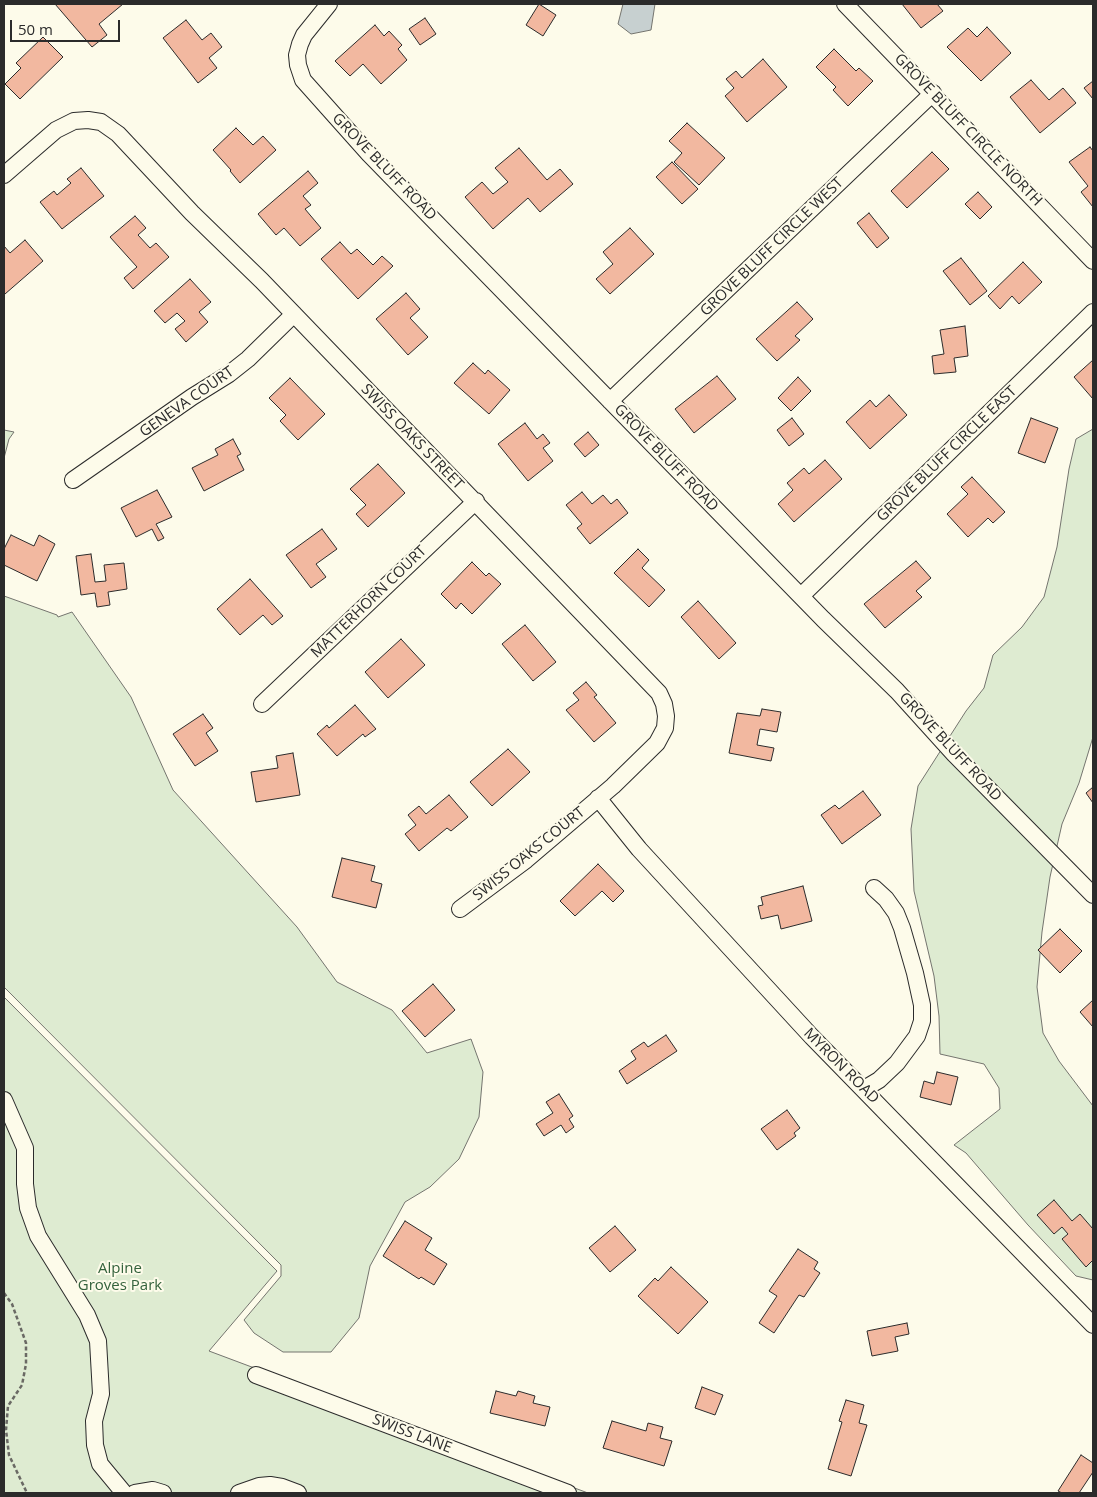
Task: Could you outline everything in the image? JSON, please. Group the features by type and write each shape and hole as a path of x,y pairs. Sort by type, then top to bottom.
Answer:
{"street":[{"name":"GROVE BLUFF ROAD","path":"329,4 304,35 300,44 298,65 302,80 369,154 801,596 897,691 954,754 1093,895"},
{"name":"GROVE BLUFF CIRCLE NORTH","path":"845,4 1092,259"},
{"name":"GROVE BLUFF CIRCLE WEST","path":"610,400 933,94"},
{"name":"SWISS OAKS STREET","path":"4,175 56,130 74,121 88,120 107,125 118,134 192,213 262,281 476,501 659,693 664,704 665,728 660,738 613,786 598,798"},
{"name":"GROVE BLUFF CIRCLE EAST","path":"801,596 1093,312"},
{"name":"GENEVA COURT","path":"73,480 192,397 229,374 248,359 294,314"},
{"name":"MATTERHORN COURT","path":"262,704 476,501"},
{"name":"SWISS OAKS COURT","path":"460,909 526,860 598,798"},
{"name":"MYRON ROAD","path":"598,798 639,849 732,952 1093,1326"},
{"path":"864,1089 880,1080 898,1063 917,1036 922,1021 922,1005 902,928 896,913 886,899 874,888"},
{"path":"4,1100 25,1148 25,1184 28,1208 38,1236 87,1315 98,1341 101,1394 94,1421 95,1445 100,1464 124,1493"},
{"name":"SWISS LANE","path":"256,1375 568,1493"},
{"path":"239,1493 259,1486 270,1485 298,1493"},
{"path":"135,1493 153,1490 163,1493"}],"path":[{"path":"4,1293 12,1304 26,1343 26,1364 22,1385 8,1406 6,1430 9,1455 27,1493"}],"green space":[{"path":"1093,429 1093,737 1079,783 1062,824 1050,877 1037,987 1043,1033 1059,1061 1093,1106 1093,1280 1076,1276 1028,1225 966,1153 954,1145 1000,1109 999,1088 984,1064 940,1054 939,1016 934,976 914,891 911,829 918,786 966,711 984,688 993,655 1022,627 1044,597 1057,547 1069,469 1076,439"},
{"path":"4,430 14,432 9,439 4,458"},
{"path":"4,596 57,615 58,617 72,612 131,697 173,790 297,927 337,982 392,1010 427,1053 471,1039 483,1072 479,1117 459,1159 430,1187 405,1202 370,1266 359,1318 331,1352 283,1352 254,1333 244,1320 281,1276 281,1265 4,987"},
{"name":"Alpine Groves Park","path":"4,997 277,1271 209,1351 588,1493 4,1493"}],"shaded area":[{"path":"623,4 655,4 651,30 631,34 618,24"}],"building":[{"path":"55,4 123,4 99,24 107,35 92,47"},
{"path":"539,4 556,15 543,36 526,25"},
{"path":"902,4 937,4 943,11 921,28"},
{"path":"425,18 436,34 420,45 409,29"},
{"path":"186,20 202,40 211,33 222,47 209,58 217,68 198,83 163,38"},
{"path":"375,25 384,36 389,31 402,45 398,49 407,60 381,84 363,64 350,76 335,61"},
{"path":"987,27 1011,53 981,81 947,47 968,28 977,37"},
{"path":"43,37 63,57 20,99 5,84 21,68 16,63"},
{"path":"834,49 856,71 859,68 873,81 848,106 833,90 836,87 816,67"},
{"path":"763,59 787,87 747,122 725,96 734,88 726,79 736,71 742,78"},
{"path":"1031,80 1049,100 1063,88 1076,103 1040,133 1010,97"},
{"path":"1093,81 1093,99 1084,88"},
{"path":"687,123 725,158 699,185 674,162 682,153 669,141"},
{"path":"236,128 253,145 263,136 276,150 240,183 213,150"},
{"path":"1090,147 1093,151 1093,207 1081,192 1088,186 1069,162"},
{"path":"519,148 547,180 560,169 573,184 540,212 528,198 493,229 465,197 482,182 493,194 508,182 495,168"},
{"path":"932,152 949,169 907,208 891,191"},
{"path":"672,162 698,189 682,204 656,177"},
{"path":"81,168 104,196 62,229 40,202 54,191 57,195 71,183 67,179"},
{"path":"308,171 318,183 303,196 311,205 305,209 321,228 300,246 284,228 276,235 258,214"},
{"path":"978,192 992,207 980,219 965,204"},
{"path":"869,213 889,238 877,248 857,223"},
{"path":"135,216 146,228 138,235 150,248 156,243 169,257 133,289 124,278 137,267 110,237"},
{"path":"630,228 654,254 610,294 596,279 613,264 603,252"},
{"path":"25,240 43,261 4,294 4,246 10,253"},
{"path":"340,242 351,254 357,249 373,265 382,256 393,266 358,299 321,259"},
{"path":"961,258 987,291 970,305 943,271"},
{"path":"1023,262 1042,282 1019,304 1012,296 1000,309 988,296"},
{"path":"190,279 211,302 199,312 208,322 186,342 175,329 185,321 177,313 165,323 154,311"},
{"path":"406,293 420,309 410,318 428,337 408,355 376,319"},
{"path":"797,302 813,319 795,336 800,340 777,361 756,339"},
{"path":"965,326 968,356 954,358 956,372 934,374 932,356 944,354 940,330"},
{"path":"1093,360 1093,399 1074,377"},
{"path":"473,363 485,374 488,370 510,390 489,414 454,383"},
{"path":"717,376 736,399 694,433 675,409"},
{"path":"798,377 811,391 791,411 778,398"},
{"path":"290,378 325,414 298,440 280,421 286,415 269,398"},
{"path":"889,395 907,415 870,449 846,422 870,400 876,407"},
{"path":"792,418 804,434 789,446 777,430"},
{"path":"1031,418 1058,428 1045,463 1018,453"},
{"path":"525,423 537,439 543,434 550,443 543,448 553,461 528,481 498,444"},
{"path":"588,432 599,445 585,457 574,444"},
{"path":"233,439 241,454 237,456 244,470 204,491 192,468 218,455 215,449"},
{"path":"825,460 842,479 794,522 778,504 793,490 787,483 804,468 809,474"},
{"path":"378,464 405,493 368,527 356,514 366,505 350,489"},
{"path":"972,477 1005,512 993,523 988,518 968,537 947,514 968,494 961,487"},
{"path":"157,490 172,517 156,524 164,538 158,541 152,529 136,537 121,508"},
{"path":"582,492 592,504 603,495 611,504 617,499 628,513 590,544 577,528 582,524 566,505"},
{"path":"322,529 337,549 316,564 326,577 311,588 286,555"},
{"path":"11,535 34,546 39,535 55,544 37,581 4,565 4,549"},
{"path":"638,549 649,560 642,568 665,590 649,607 614,573"},
{"path":"91,554 95,582 106,581 104,565 124,563 127,589 108,592 110,605 97,607 95,593 81,595 76,556"},
{"path":"916,561 931,578 916,591 922,597 885,628 864,604"},
{"path":"472,562 486,576 489,573 501,584 472,614 461,603 456,609 441,594"},
{"path":"250,579 283,616 272,625 263,615 240,635 217,609"},
{"path":"698,601 736,643 719,659 681,617"},
{"path":"525,625 556,662 533,681 502,644"},
{"path":"401,639 425,665 388,698 365,672"},
{"path":"586,682 597,695 594,697 616,723 594,742 566,710 579,700 573,693"},
{"path":"355,705 376,729 365,737 363,734 337,756 317,734 327,725 329,728"},
{"path":"762,709 781,712 777,732 760,729 757,745 774,748 771,761 729,753 737,713 760,716"},
{"path":"203,714 213,728 206,733 218,751 195,766 173,734"},
{"path":"508,749 530,772 492,806 470,782"},
{"path":"293,753 300,795 256,802 251,772 278,768 276,756"},
{"path":"1093,787 1093,803 1086,793"},
{"path":"863,791 881,815 842,844 821,815 835,805 839,809"},
{"path":"449,795 468,817 451,831 447,828 419,851 405,834 416,825 408,815 419,806 426,814"},
{"path":"342,858 375,866 371,881 382,884 376,908 332,897"},
{"path":"598,864 624,891 613,902 602,891 575,916 560,901"},
{"path":"803,886 812,921 781,929 778,915 761,919 758,906 763,905 761,897"},
{"path":"1060,929 1082,951 1060,973 1038,950"},
{"path":"433,984 455,1010 425,1037 402,1011"},
{"path":"1093,1000 1093,1027 1080,1012"},
{"path":"666,1035 677,1051 627,1084 619,1071 636,1059 631,1051 644,1042 648,1047"},
{"path":"937,1072 958,1077 951,1105 920,1097 924,1081 934,1084"},
{"path":"559,1094 573,1116 569,1119 574,1127 566,1133 561,1125 544,1136 536,1124 553,1113 546,1102"},
{"path":"787,1110 800,1128 794,1133 796,1136 777,1150 761,1129"},
{"path":"1054,1200 1072,1221 1080,1214 1093,1229 1093,1260 1086,1267 1062,1239 1068,1234 1062,1227 1054,1234 1037,1215"},
{"path":"405,1221 432,1238 425,1250 447,1264 434,1285 421,1277 419,1279 383,1256"},
{"path":"615,1226 636,1250 610,1272 589,1248"},
{"path":"798,1249 818,1262 814,1269 820,1273 804,1297 799,1295 774,1333 759,1323 777,1296 769,1291"},
{"path":"671,1267 708,1302 678,1334 638,1296 655,1278 658,1281"},
{"path":"907,1323 909,1334 895,1337 898,1351 872,1356 867,1331"},
{"path":"702,1387 723,1395 715,1415 695,1408"},
{"path":"496,1391 516,1396 518,1391 535,1396 533,1403 550,1407 545,1426 490,1413"},
{"path":"846,1400 864,1405 859,1423 867,1425 851,1476 828,1469 842,1422 839,1421"},
{"path":"612,1421 646,1431 648,1423 663,1427 660,1438 672,1441 664,1466 603,1448"},
{"path":"1081,1455 1093,1463 1093,1472 1079,1493 1062,1493 1058,1491"}]}
